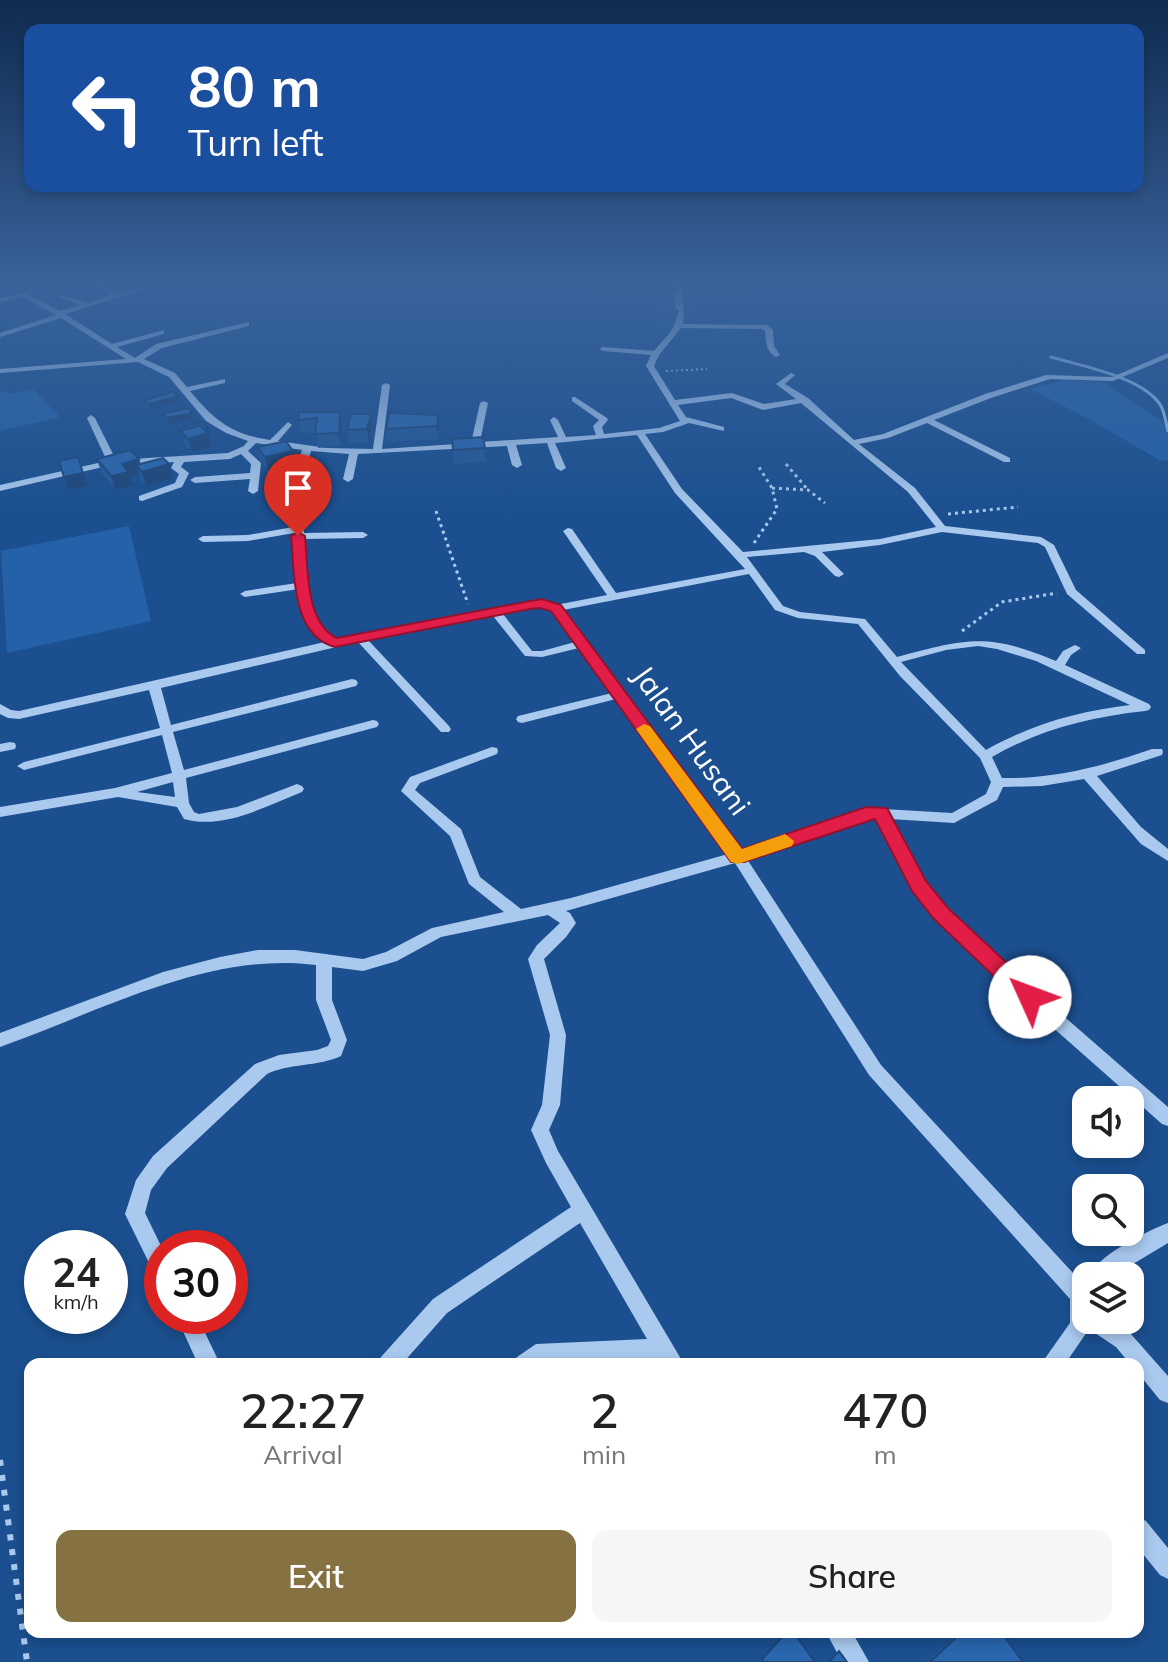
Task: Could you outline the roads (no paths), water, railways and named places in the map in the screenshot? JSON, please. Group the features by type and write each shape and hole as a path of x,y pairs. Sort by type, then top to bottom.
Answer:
{"street":[{"path":"0,371 117,362"},
{"path":"140,362 172,375 215,423 254,440 307,453 377,452 601,437 678,426 684,424 684,419"},
{"path":"651,362 651,372 684,419 721,429"},
{"path":"852,443 885,436 1049,377 1116,378 1153,362"},
{"path":"791,375 780,384 805,400 852,443 913,488 942,529"},
{"path":"186,390 222,381"},
{"path":"377,452 386,385"},
{"path":"673,403 732,395 759,407 805,400"},
{"path":"575,399 604,420 597,426 601,437"},
{"path":"475,445 484,403"},
{"path":"91,418 112,462"},
{"path":"926,419 1007,460"},
{"path":"554,420 563,439"},
{"path":"272,443 288,425"},
{"path":"0,1040 169,977 220,963 258,956 295,956 363,965 378,962 437,932 550,909 738,857 866,813 954,818 992,797 998,782 985,756 893,661 861,621 788,612 779,608 740,555 678,491 640,433"},
{"path":"0,488 112,462 230,456 242,451 254,440"},
{"path":"550,440 561,468"},
{"path":"511,443 517,465"},
{"path":"495,444 496,457"},
{"path":"242,451 255,460 253,491"},
{"path":"348,479 354,452"},
{"path":"307,453 295,490 303,585 312,624 322,636 335,643"},
{"path":"142,498 179,485 184,473 176,468 181,458"},
{"path":"195,480 254,476"},
{"path":"740,555 880,542 942,529 1045,542 1071,592 1141,652"},
{"path":"568,531 614,598"},
{"path":"203,539 298,532 363,535"},
{"path":"809,550 819,554 839,574"},
{"path":"0,708 12,716 19,715 335,643 542,603 556,608 750,571"},
{"path":"245,594 303,585"},
{"name":"Jalan Husani","path":"556,608 738,857 875,1070 1072,1291"},
{"path":"496,613 529,654 542,654 581,644"},
{"path":"361,639 445,729"},
{"path":"893,661 980,643 1023,653 1145,707 1071,716 1017,736 985,756"},
{"path":"1057,668 1067,653 1075,648"},
{"path":"24,766 352,683"},
{"path":"154,685 179,775 182,803 189,816 203,820 297,789"},
{"path":"522,719 619,695"},
{"path":"0,812 115,793 373,724"},
{"path":"492,751 415,780 408,791 456,833 474,880 518,915"},
{"path":"998,782 1037,784 1089,776 1157,752"},
{"path":"1089,776 1117,805 1140,838 1168,856"},
{"path":"115,793 182,803"},
{"path":"880,813 919,886 941,914 1168,1118"},
{"path":"550,909 565,917 568,923 536,959 542,990 558,1035 551,1105 540,1130 669,1356"},
{"path":"144,1232 135,1214 143,1186 160,1162 261,1069 277,1061 327,1056 335,1051 339,1040 324,1000 324,960"},
{"path":"393,1358 440,1306 583,1210"},
{"path":"1115,1262 1168,1232"},
{"path":"195,1334 206,1358"},
{"path":"1056,1358 1074,1334"},
{"name":"Jalan Husani","path":"1116,1334 1139,1358"},
{"path":"531,1358 536,1354 669,1356"},
{"name":"Jalan Husani","path":"1144,1364 1168,1392"},
{"path":"1144,1537 1168,1567"},
{"path":"842,1638 856,1662"}],"waterway":[{"path":"1067,362 1111,374 1141,387 1161,406 1168,431"}]}
